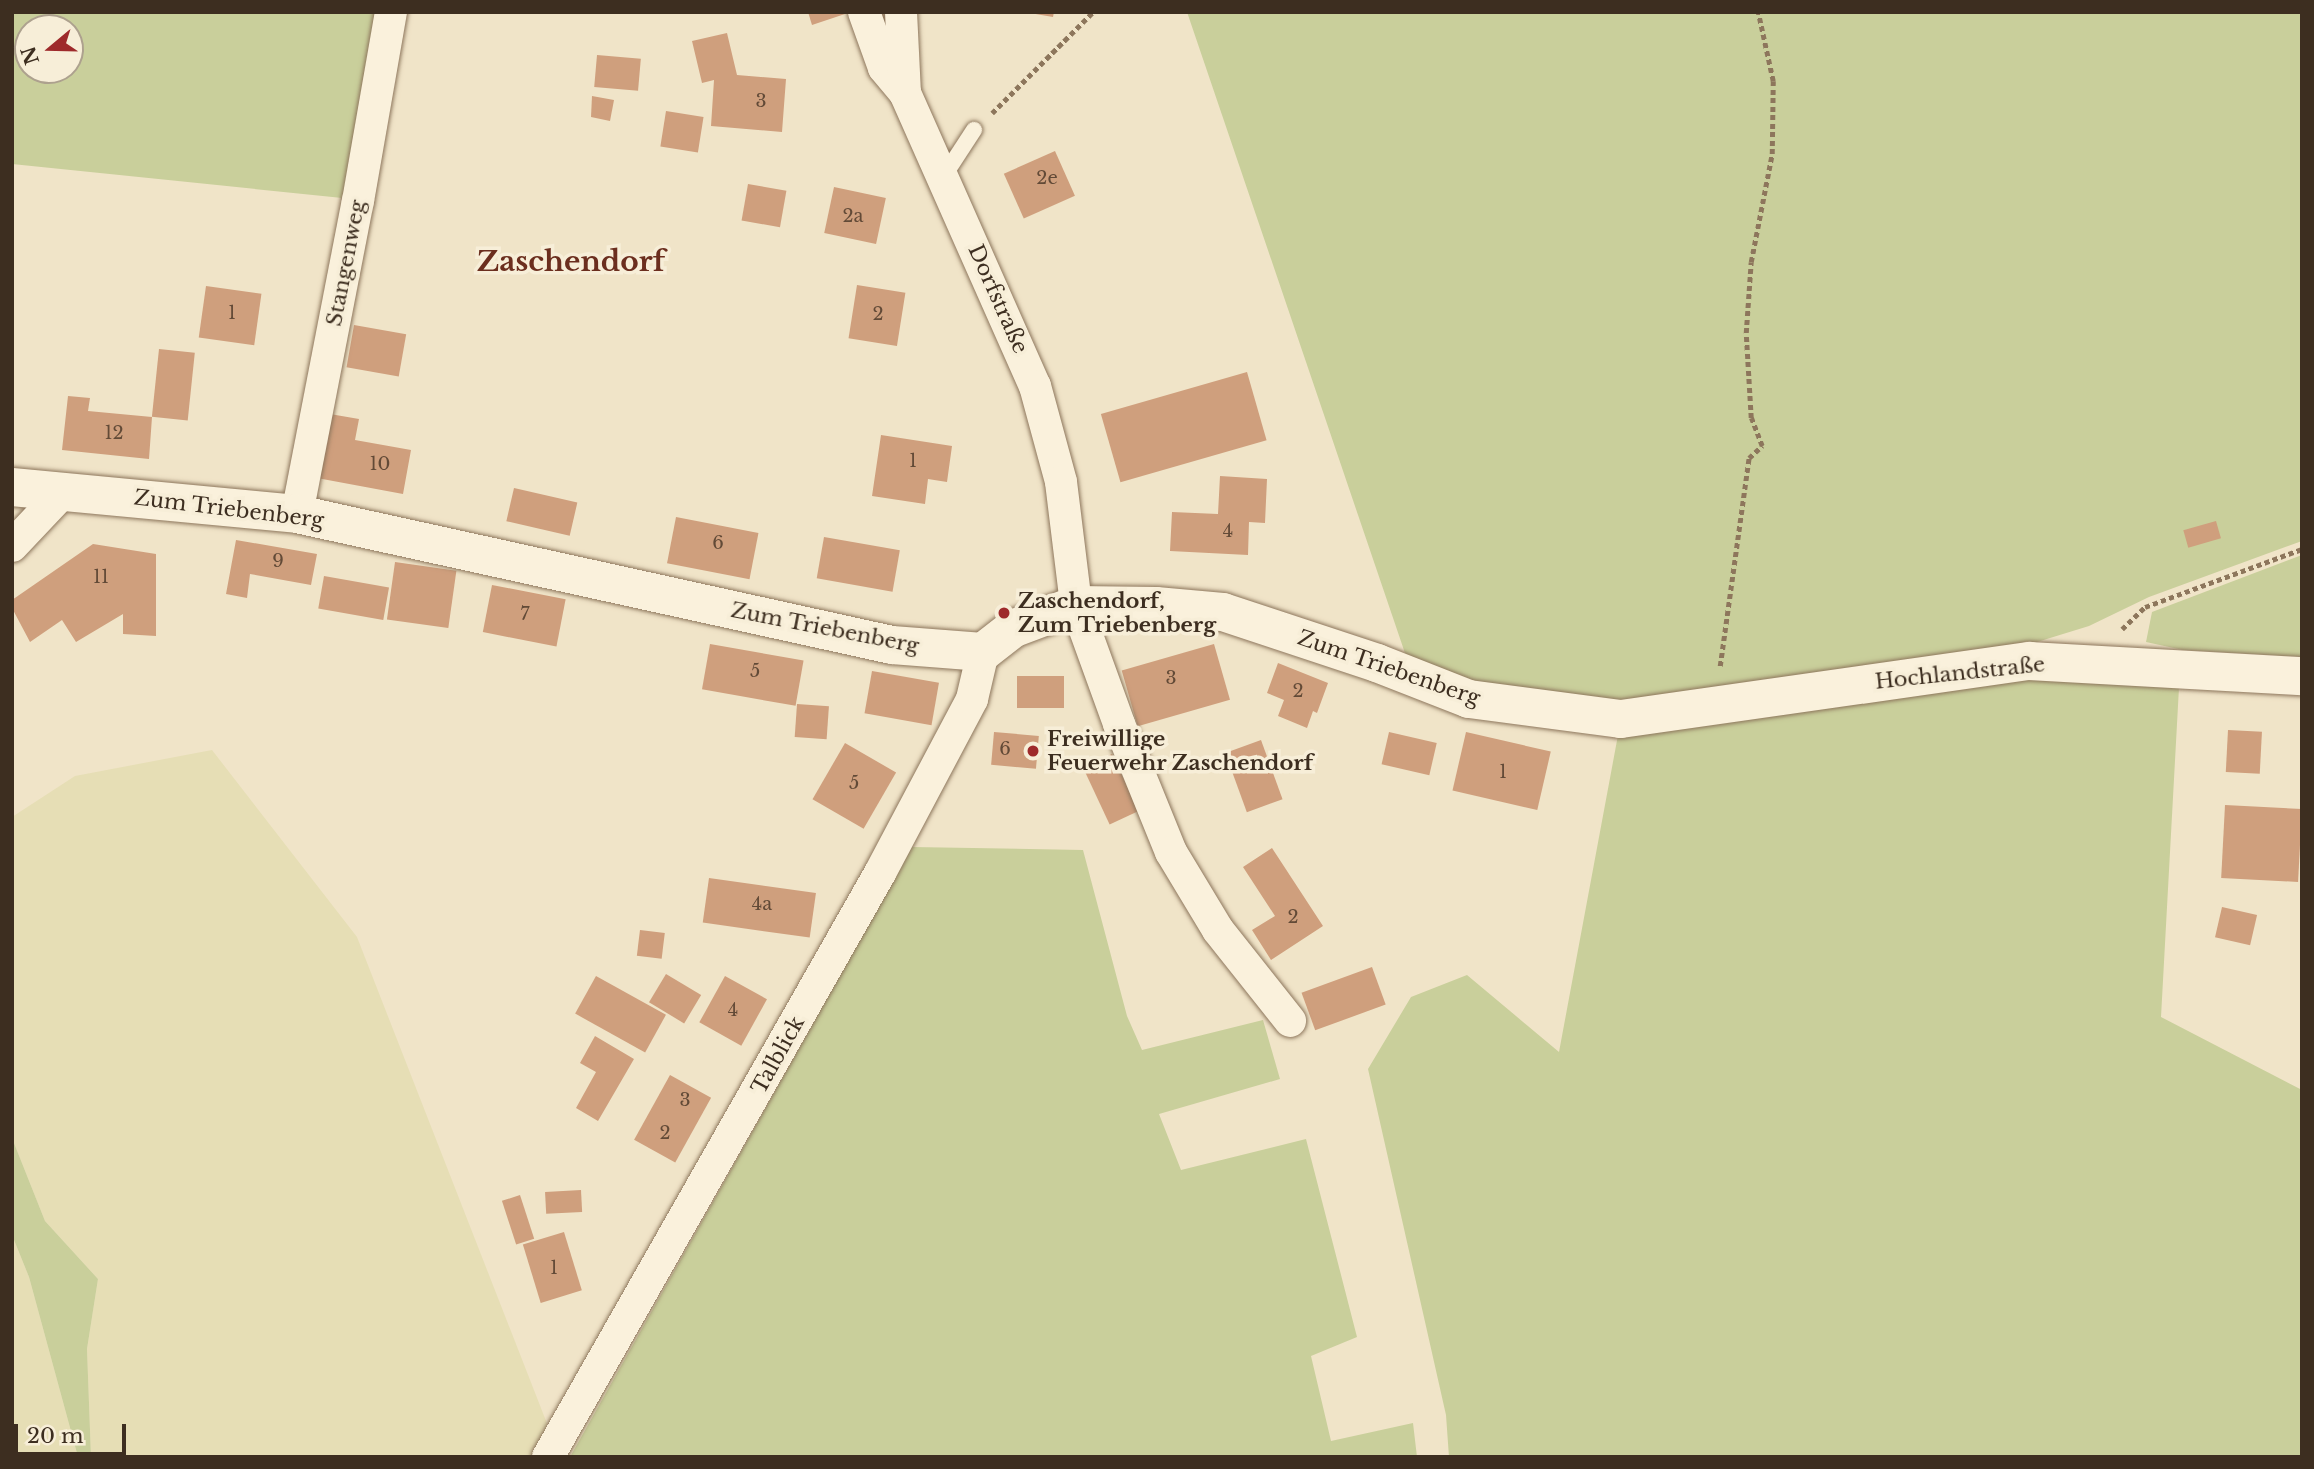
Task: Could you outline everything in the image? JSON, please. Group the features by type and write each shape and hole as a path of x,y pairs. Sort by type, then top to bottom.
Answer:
{"street":[{"name":"Stangenweg","path":"297,514 358,201 391,12"},
{"name":"Dorfstraße","path":"864,12 884,68 905,93 1035,386 1061,481 1076,606 1119,724 1171,852 1218,930 1290,1021"},
{"path":"901,12 905,93"},
{"name":"Zum Triebenberg","path":"12,487 297,514 892,645 983,652 1012,629 1076,606 1156,606 1223,612 1377,663 1469,699 1621,719"},
{"path":"12,546 64,491"},
{"name":"Talblick","path":"550,1453 880,873 972,699 983,652"},
{"name":"Hochlandstraße","path":"1621,719 2030,661 2302,676"}],"lane":[{"path":"944,176 974,130"}],"path":[{"path":"974,130 1093,12"},
{"path":"1710,708 1720,664 1745,506 1749,458 1762,446 1751,418 1746,333 1751,262 1772,154 1773,81 1758,12"},
{"path":"2086,663 2145,607 2302,549"}],"shaded area":[{"path":"212,750 357,937 548,1426 531,1457 91,1457 87,1349 98,1279 45,1221 12,1138 12,817 75,776"},
{"path":"12,1235 29,1277 78,1457 12,1457"}],"green space":[{"path":"12,12 380,12 352,199 12,164"},
{"path":"1187,12 2302,12 2302,541 2149,597 2089,626 2037,642 1624,704 1470,683 1408,662"},
{"path":"2302,555 2302,657 2183,650 2146,642 2152,612"},
{"path":"2180,669 2161,1017 2302,1090 2302,1457 1449,1457 1446,1415 1368,1069 1411,997 1467,975 1559,1052 1621,719 1924,674"},
{"path":"912,847 1083,850 1127,1016 1142,1050 1263,1020 1280,1079 1159,1114 1181,1170 1306,1139 1357,1337 1311,1356 1331,1441 1413,1423 1417,1457 570,1457"},
{"path":"12,1138 45,1221 98,1279 87,1349 91,1457 78,1457 29,1277 12,1235"}],"building":[{"path":"808,12 845,12 845,14 812,25"},
{"path":"1024,12 1054,12 1053,17"},
{"path":"727,33 737,75 786,79 782,132 711,126 714,80 702,83 692,41"},
{"path":"597,55 641,59 638,91 594,87"},
{"path":"592,96 614,100 610,121 591,117"},
{"path":"666,111 704,117 698,153 660,147"},
{"path":"1055,151 1075,196 1024,219 1004,174"},
{"path":"748,184 786,191 780,227 742,220"},
{"path":"834,187 886,198 876,244 824,233"},
{"path":"857,285 905,293 897,346 849,338"},
{"path":"206,286 261,294 254,345 199,337"},
{"path":"354,325 406,334 399,377 347,367"},
{"path":"159,349 195,353 188,420 152,417"},
{"path":"1247,372 1267,440 1120,482 1101,414"},
{"path":"68,396 90,398 88,411 152,417 149,459 62,450"},
{"path":"330,414 359,419 355,440 411,450 403,494 317,478"},
{"path":"881,435 952,446 947,482 928,479 925,504 872,496"},
{"path":"1220,476 1267,479 1265,523 1249,522 1248,555 1170,551 1172,512 1218,514"},
{"path":"514,488 577,503 570,536 506,521"},
{"path":"676,517 758,533 749,579 667,563"},
{"path":"2216,521 2221,538 2188,548 2183,530"},
{"path":"824,537 900,550 893,592 817,578"},
{"path":"236,540 317,554 311,585 250,574 247,598 226,594"},
{"path":"93,544 156,554 156,636 123,634 123,614 76,642 62,620 30,642 12,608 12,600"},
{"path":"395,562 456,571 448,628 387,619"},
{"path":"324,576 389,587 383,620 318,608"},
{"path":"492,585 566,599 556,646 483,632"},
{"path":"710,644 804,660 796,706 702,689"},
{"path":"1214,644 1230,700 1138,726 1122,670"},
{"path":"1278,663 1328,683 1317,713 1313,711 1307,728 1278,716 1284,700 1267,693"},
{"path":"872,671 939,683 932,725 865,713"},
{"path":"1017,676 1064,676 1064,708 1017,708"},
{"path":"797,704 829,706 827,739 795,737"},
{"path":"2228,730 2262,732 2260,774 2226,772"},
{"path":"994,732 1039,736 1036,769 991,765"},
{"path":"1389,732 1437,743 1429,775 1382,764"},
{"path":"1466,732 1551,752 1537,810 1453,790"},
{"path":"1261,740 1283,799 1247,812 1225,753"},
{"path":"845,743 896,772 864,829 812,799"},
{"path":"1112,754 1139,811 1110,825 1083,768"},
{"path":"2225,805 2302,809 2298,882 2221,878"},
{"path":"1272,848 1323,926 1271,960 1252,930 1275,916 1243,867"},
{"path":"709,878 816,893 810,938 703,923"},
{"path":"2222,907 2257,915 2250,945 2215,937"},
{"path":"640,930 665,933 662,959 637,956"},
{"path":"1372,967 1386,1005 1315,1030 1302,993"},
{"path":"666,974 701,995 684,1023 649,1002"},
{"path":"596,976 666,1015 645,1052 575,1014"},
{"path":"725,976 767,999 741,1046 699,1022"},
{"path":"595,1036 634,1059 598,1121 576,1108 596,1072 580,1063"},
{"path":"670,1075 711,1098 675,1163 634,1140"},
{"path":"581,1190 582,1212 546,1214 545,1192"},
{"path":"520,1195 534,1239 516,1245 502,1201"},
{"path":"564,1232 582,1290 541,1303 523,1245"}],"place":[{"name":"Zaschendorf, Zum Triebenberg","path":"1004,613"},
{"name":"Freiwillige Feuerwehr Zaschendorf","path":"1033,751"}],"district":[{"name":"Zaschendorf","path":"571,262"}]}
